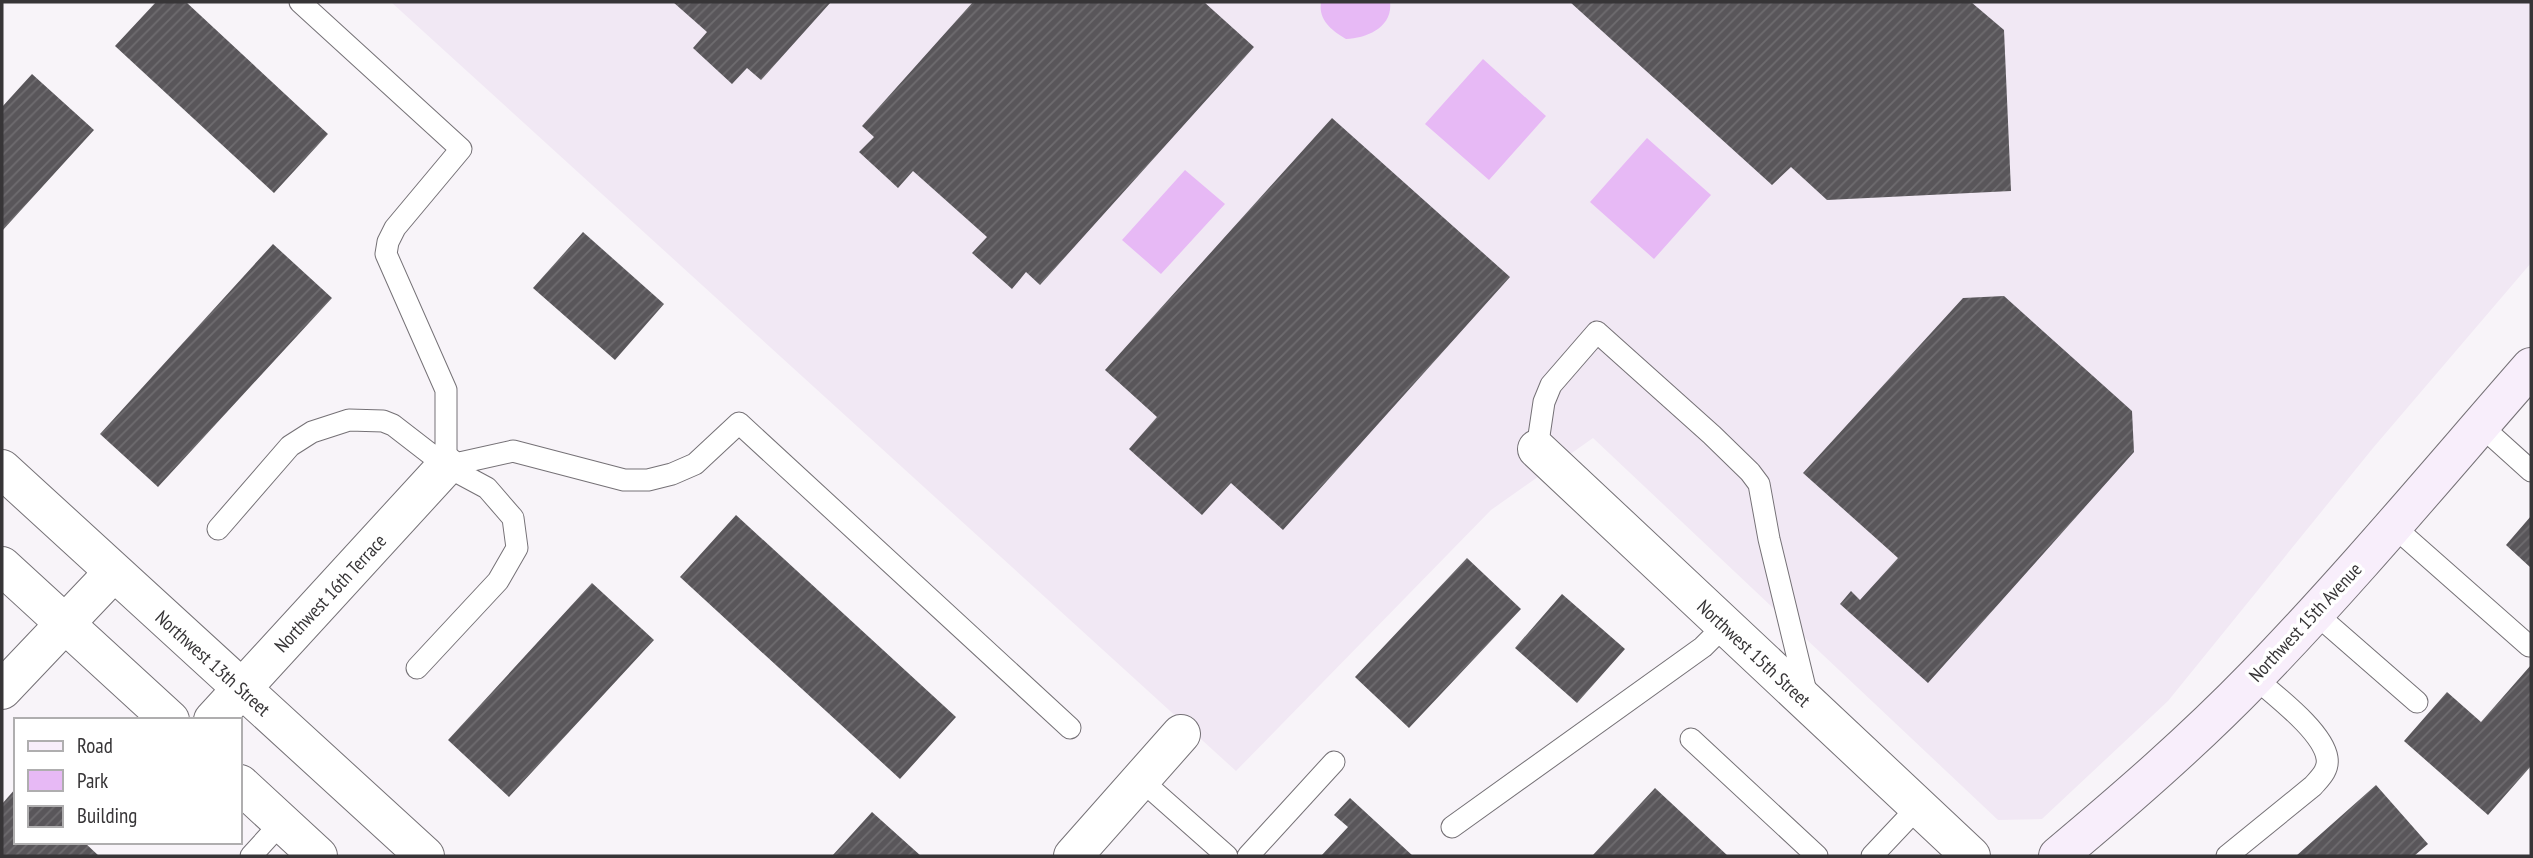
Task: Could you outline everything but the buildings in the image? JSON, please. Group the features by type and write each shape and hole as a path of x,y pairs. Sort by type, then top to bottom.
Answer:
{"street":[{"name":"Northwest 15th Avenue","path":"2058,856 2153,775 2254,677 2315,613 2531,367"},
{"name":"Northwest 15th Street","path":"1537,449 1972,856"},
{"name":"Northwest 16th Terrace","path":"215,718 446,466"},
{"name":"Northwest 13th Street","path":"2,469 425,856"},
{"path":"2,566 168,718"},
{"path":"2,691 114,572"},
{"path":"1073,856 1181,734"},
{"path":"242,786 318,856"}],"lane":[{"path":"300,2 461,149 395,228 386,254 446,390 446,466"},
{"path":"1537,449 1544,402 1551,384 1597,332 1712,435 1759,484 1769,539 1809,704"},
{"path":"218,529 290,446 312,432 349,420 383,421 394,425 446,466 487,488 513,518 517,548 498,582 417,668"},
{"path":"446,466 513,451 624,480 648,480 695,464 739,423 1070,728"},
{"path":"2480,425 2531,471"},
{"path":"2392,525 2529,646"},
{"path":"2315,613 2417,702"},
{"path":"1452,827 1703,648 1725,625"},
{"path":"2227,856 2313,786 2324,773 2327,760 2323,747 2312,732 2254,677"},
{"path":"1691,739 1816,856"},
{"path":"1248,856 1334,762"},
{"path":"1141,780 1227,856"},
{"path":"1872,856 1919,806"},
{"path":"251,856 281,823"}],"shaded area":[{"path":"391,2 2531,2 2531,263 2373,448 2168,701 2042,819 1998,820 1593,438 1491,510 1236,771"}],"green space":[{"path":"1321,2 1390,2 1390,11 1377,30 1346,39 1331,29 1324,20"},
{"path":"1483,59 1546,116 1489,180 1425,124"},
{"path":"1647,138 1711,195 1654,259 1590,202"},
{"path":"1185,170 1225,204 1161,274 1122,240"}]}
